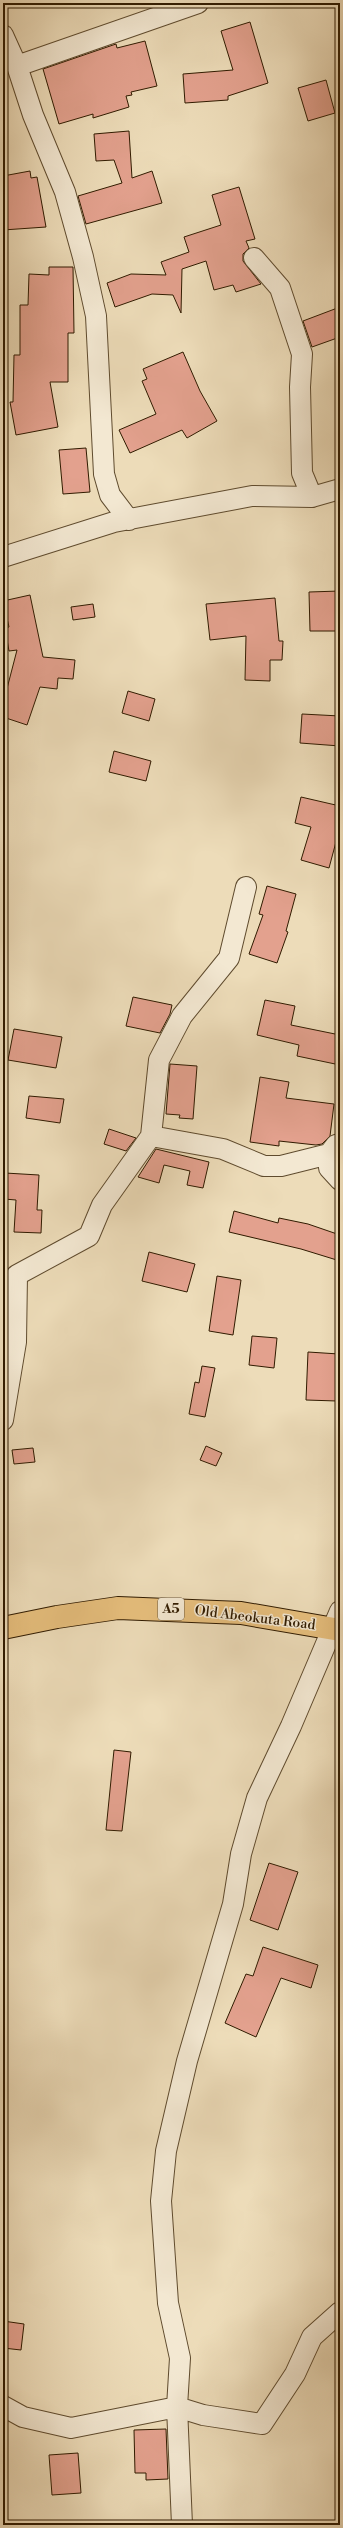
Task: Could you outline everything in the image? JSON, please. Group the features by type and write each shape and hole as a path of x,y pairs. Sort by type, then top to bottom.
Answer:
{"highway":[{"name":"Old Abeokuta Road","path":"3,1628 57,1616 118,1608 241,1613 338,1623"}],"street":[{"path":"17,66 198,3"},
{"path":"3,35 17,66 33,114 65,192 83,257 96,316 104,474 110,495 129,520"},
{"path":"254,258 280,288 302,354 300,387 302,473 312,497"},
{"path":"3,557 82,531 129,520 252,496 312,497 340,489"},
{"path":"3,1420 16,1342 17,1275 89,1236 102,1205 151,1136 159,1060 182,1016 229,958 246,887"},
{"path":"151,1136 223,1149 264,1166 281,1166 334,1149"},
{"path":"334,1149 329,1168 340,1180"},
{"path":"182,2525 177,2407 180,2358 168,2303 161,2201 166,2151 187,2061 233,1904 241,1854 257,1798 338,1623"},
{"path":"3,2406 23,2417 71,2428 177,2407 203,2415 262,2424 295,2374 312,2337 340,2312"}],"building":[{"path":"250,22 268,83 228,96 228,100 185,103 183,74 233,70 221,31"},
{"path":"145,41 157,86 131,92 132,95 126,96 129,107 93,118 93,114 59,124 43,69 116,44 117,48"},
{"path":"326,80 335,113 308,121 298,88"},
{"path":"129,131 132,178 152,171 162,203 86,224 78,196 122,183 114,160 96,161 94,134"},
{"path":"30,171 31,178 37,177 46,227 3,230 3,176"},
{"path":"239,187 255,239 246,241 249,248 243,254 243,261 261,284 236,292 233,285 214,290 206,261 182,269 181,313 173,295 152,294 115,307 107,283 131,274 166,275 161,262 189,252 184,237 221,225 212,195"},
{"path":"49,267 73,267 74,333 68,333 68,382 50,382 58,427 16,435 10,402 13,402 14,355 20,355 20,305 28,305 29,274 49,275"},
{"path":"340,307 340,337 312,347 303,321"},
{"path":"183,352 200,391 217,421 187,438 182,430 130,453 119,430 156,414 142,381 147,379 143,369"},
{"path":"86,448 90,492 63,494 59,450"},
{"path":"340,591 340,631 310,631 309,592"},
{"path":"30,595 43,657 75,660 73,679 58,678 57,689 40,687 27,725 3,717 3,704 17,650 9,651 5,628 9,627 3,601"},
{"path":"275,598 279,641 283,641 282,660 270,660 270,681 245,680 246,636 210,640 206,604"},
{"path":"93,604 95,617 73,620 71,607"},
{"path":"128,691 155,699 149,721 122,713"},
{"path":"302,714 340,716 340,746 300,743"},
{"path":"114,751 151,761 146,781 109,772"},
{"path":"301,797 340,806 340,827 329,868 301,860 311,827 295,823"},
{"path":"267,886 296,894 286,931 288,932 277,963 249,954 263,915 259,914"},
{"path":"133,997 172,1005 170,1014 160,1033 126,1026"},
{"path":"265,1000 295,1006 291,1025 340,1035 340,1065 297,1056 299,1045 257,1035"},
{"path":"14,1029 62,1037 56,1068 8,1060"},
{"path":"170,1064 197,1066 193,1119 179,1118 180,1115 166,1114"},
{"path":"260,1077 289,1082 286,1098 334,1104 330,1136 322,1144 316,1145 279,1141 279,1146 250,1142"},
{"path":"29,1096 64,1099 60,1123 26,1118"},
{"path":"109,1129 136,1138 126,1151 104,1144"},
{"path":"156,1149 209,1162 203,1188 187,1185 190,1171 164,1165 159,1183 138,1177"},
{"path":"5,1173 39,1175 37,1210 42,1210 41,1233 14,1232 16,1200 4,1199"},
{"path":"234,1211 278,1223 279,1218 308,1224 340,1235 340,1261 301,1249 229,1232"},
{"path":"149,1252 195,1264 187,1292 142,1281"},
{"path":"217,1276 241,1280 233,1335 209,1331"},
{"path":"252,1336 277,1338 274,1368 249,1365"},
{"path":"308,1352 339,1354 337,1401 306,1400"},
{"path":"202,1366 215,1368 205,1417 189,1414 195,1382 199,1383"},
{"path":"206,1446 222,1453 216,1466 200,1460"},
{"path":"33,1448 35,1462 14,1464 12,1450"},
{"path":"114,1750 131,1752 122,1831 106,1830"},
{"path":"269,1863 298,1872 278,1930 250,1920"},
{"path":"263,1947 318,1965 311,1988 281,1978 256,2037 225,2023 246,1974 253,1976"},
{"path":"3,2321 24,2324 21,2350 3,2348"},
{"path":"166,2429 168,2479 146,2480 146,2473 135,2473 134,2430"},
{"path":"78,2453 81,2493 52,2495 49,2455"}]}
